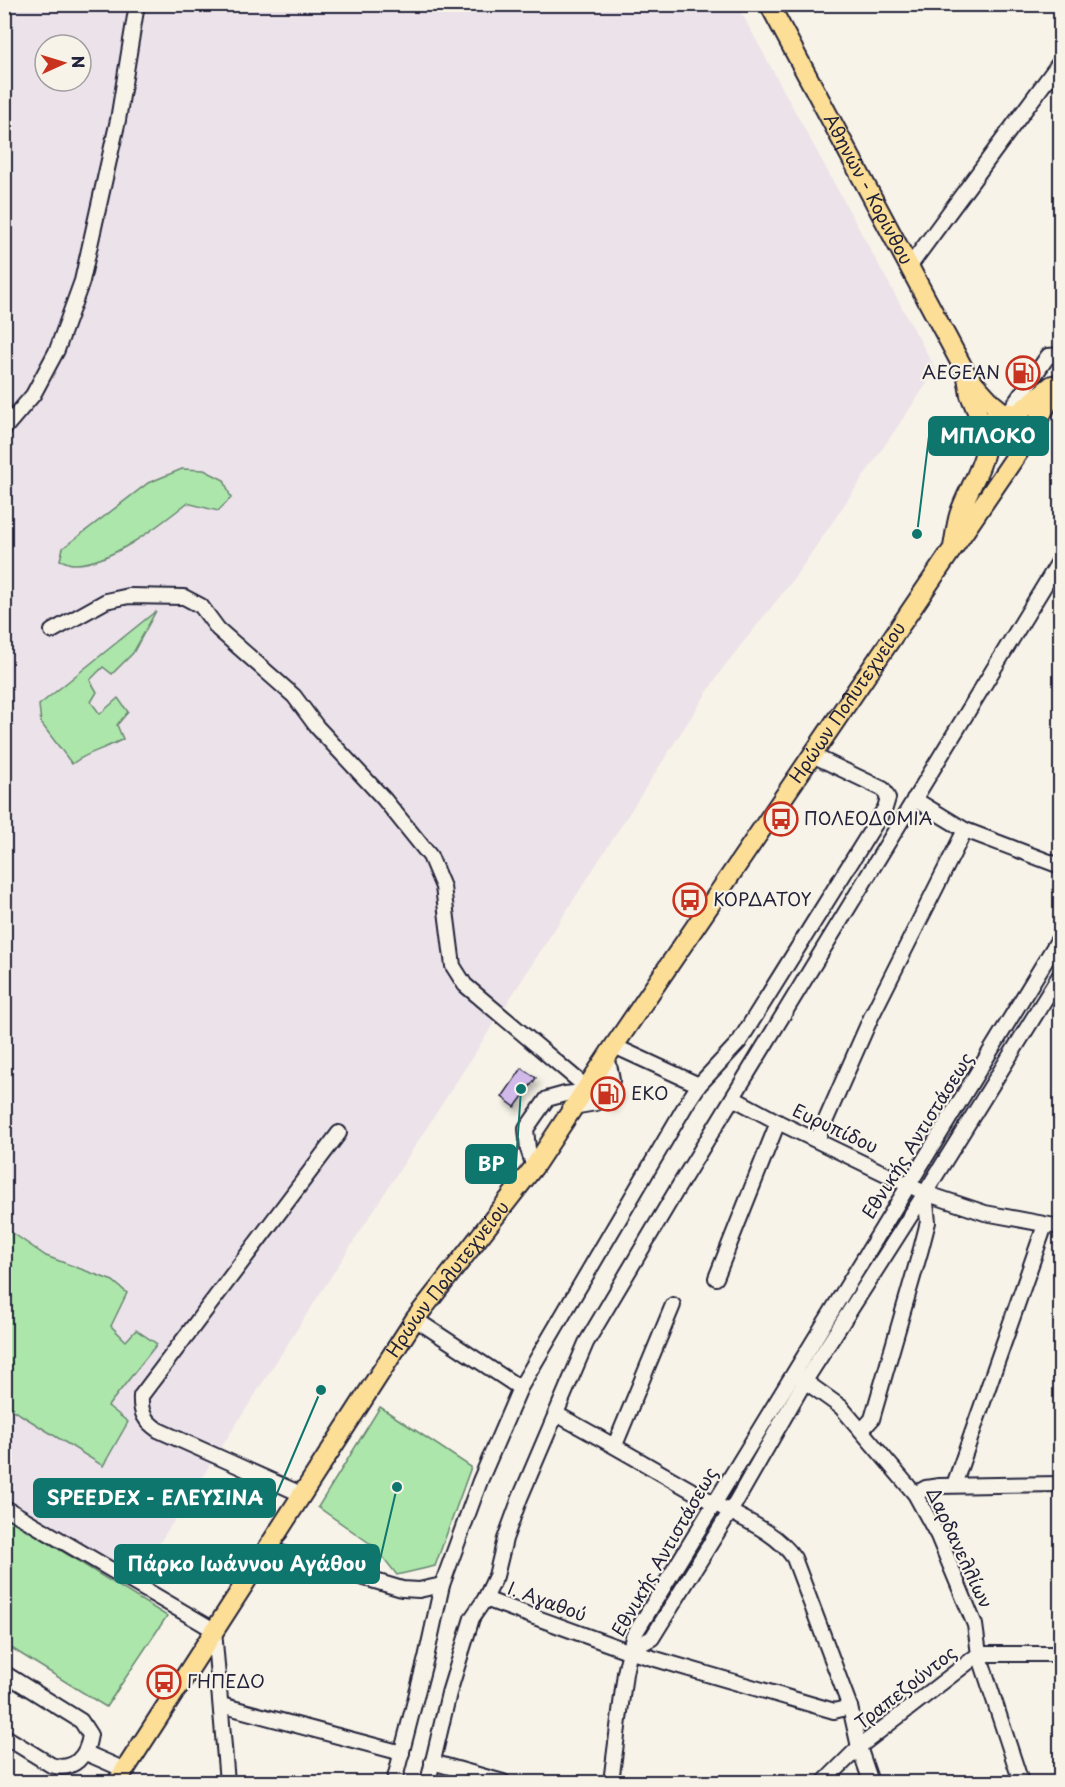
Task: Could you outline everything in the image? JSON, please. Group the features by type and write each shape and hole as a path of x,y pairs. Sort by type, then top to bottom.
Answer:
{"main road":[{"name":"Αθηνών - Κορίνθου","path":"769,4 967,375 993,404 1009,414"},
{"name":"Αθηνών - Κορίνθου","path":"967,375 970,395 986,436"},
{"name":"Ηρώων Πολυτεχνείου","path":"953,547 959,516 979,469 986,436 993,417 1009,414 1060,380"},
{"name":"Ηρώων Πολυτεχνείου","path":"121,1776 415,1319 534,1167 586,1096 609,1053 1022,447 1060,380"},
{"path":"986,436 990,446 996,452 1004,454 1022,447 1027,435 1026,428 1009,414"}],"street":[{"path":"4,429 33,395 57,350 82,281 118,120 137,4"},
{"path":"909,267 1060,62"},
{"path":"1009,414 1048,356 1060,355"},
{"path":"485,1599 496,1576 505,1539 520,1498 586,1343 1060,560"},
{"path":"52,631 106,601 129,596 184,597 201,606 218,629 294,696 317,727 384,799 430,856 443,887 453,966 465,985 586,1096"},
{"path":"394,1782 442,1586 480,1481 519,1388 699,1085 739,1042 885,808 888,798 883,789 812,755"},
{"path":"914,799 964,830 1060,866"},
{"path":"817,1140 872,1015 964,830"},
{"name":"Εθνικής Αντιστάσεως","path":"628,1651 652,1638 730,1512 799,1377 910,1185 1060,937"},
{"name":"Εθνικής Αντιστάσεως","path":"628,1651 633,1636 713,1503 925,1193 1060,975"},
{"path":"609,1083 612,1080 609,1053 699,1085"},
{"path":"534,1167 528,1149 526,1129 547,1099 565,1094 586,1096"},
{"name":"Ευρυπίδου","path":"733,1098 925,1193 985,1213 1060,1227"},
{"path":"716,1278 778,1122"},
{"path":"301,1494 158,1430 146,1422 142,1413 141,1396 339,1133"},
{"path":"862,1430 872,1419 921,1249 928,1222 925,1193"},
{"path":"954,1485 1045,1225"},
{"path":"615,1445 673,1305"},
{"path":"415,1319 519,1388"},
{"name":"Δαρδανελλίων","path":"799,1377 841,1407 915,1494 938,1536 975,1624 979,1654 1021,1782"},
{"path":"556,1414 615,1445 779,1540 788,1549 794,1558 850,1707 859,1748 871,1782"},
{"path":"915,1494 926,1488 954,1485 1060,1484"},
{"path":"4,1508 214,1630 227,1782"},
{"path":"267,1549 402,1589 419,1590 442,1586"},
{"name":"Ι. Αγαθού","path":"428,1782 449,1692 472,1618 485,1599 628,1651 834,1711 850,1707"},
{"path":"611,1782 628,1651"},
{"name":"Τραπεζούντος","path":"824,1782 859,1748 979,1654 1060,1654"},
{"path":"4,1673 81,1721 90,1735 86,1753 82,1759 58,1767 4,1736"},
{"path":"221,1705 402,1753"},
{"path":"86,1753 121,1776"},
{"path":"432,1762 503,1782"}],"shaded area":[{"path":"4,5 737,5 936,370 793,580 722,669 137,1578 5,1497"}],"green space":[{"path":"182,469 204,470 224,480 231,498 218,511 187,503 134,542 102,558 87,563 73,564 60,560 63,548 148,483"},
{"path":"156,611 133,653 112,674 103,667 90,680 97,692 91,702 100,714 118,698 128,712 117,725 123,739 84,756 72,764 41,723 39,705"},
{"path":"4,1227 46,1256 113,1281 127,1293 111,1326 126,1341 136,1330 157,1344 108,1406 128,1422 103,1466 5,1405"},
{"path":"380,1407 471,1467 435,1566 397,1575 375,1547 318,1507"},
{"path":"5,1516 167,1616 106,1707 5,1644"}],"building":[{"path":"1027,365 1038,375 1028,386 1017,376"},
{"path":"522,1068 536,1078 515,1107 502,1097"},
{"path":"605,1080 621,1091 612,1106 595,1094"}],"place":[{"name":"AEGEAN","path":"1023,373"},
{"name":"ΜΠΛΟΚΟ","path":"917,534"},
{"name":"ΠΟΛΕΟΔΟΜΙΑ","path":"781,819"},
{"name":"ΚΟΡΔΑΤΟΥ","path":"690,900"},
{"name":"BP","path":"521,1089"},
{"name":"EKO","path":"608,1094"},
{"name":"SPEEDEX - ΕΛΕΥΣΙΝΑ","path":"321,1390"},
{"name":"Πάρκο Ιωάννου Αγάθου","path":"397,1487"},
{"name":"ΓΗΠΕΔΟ","path":"164,1682"}]}
